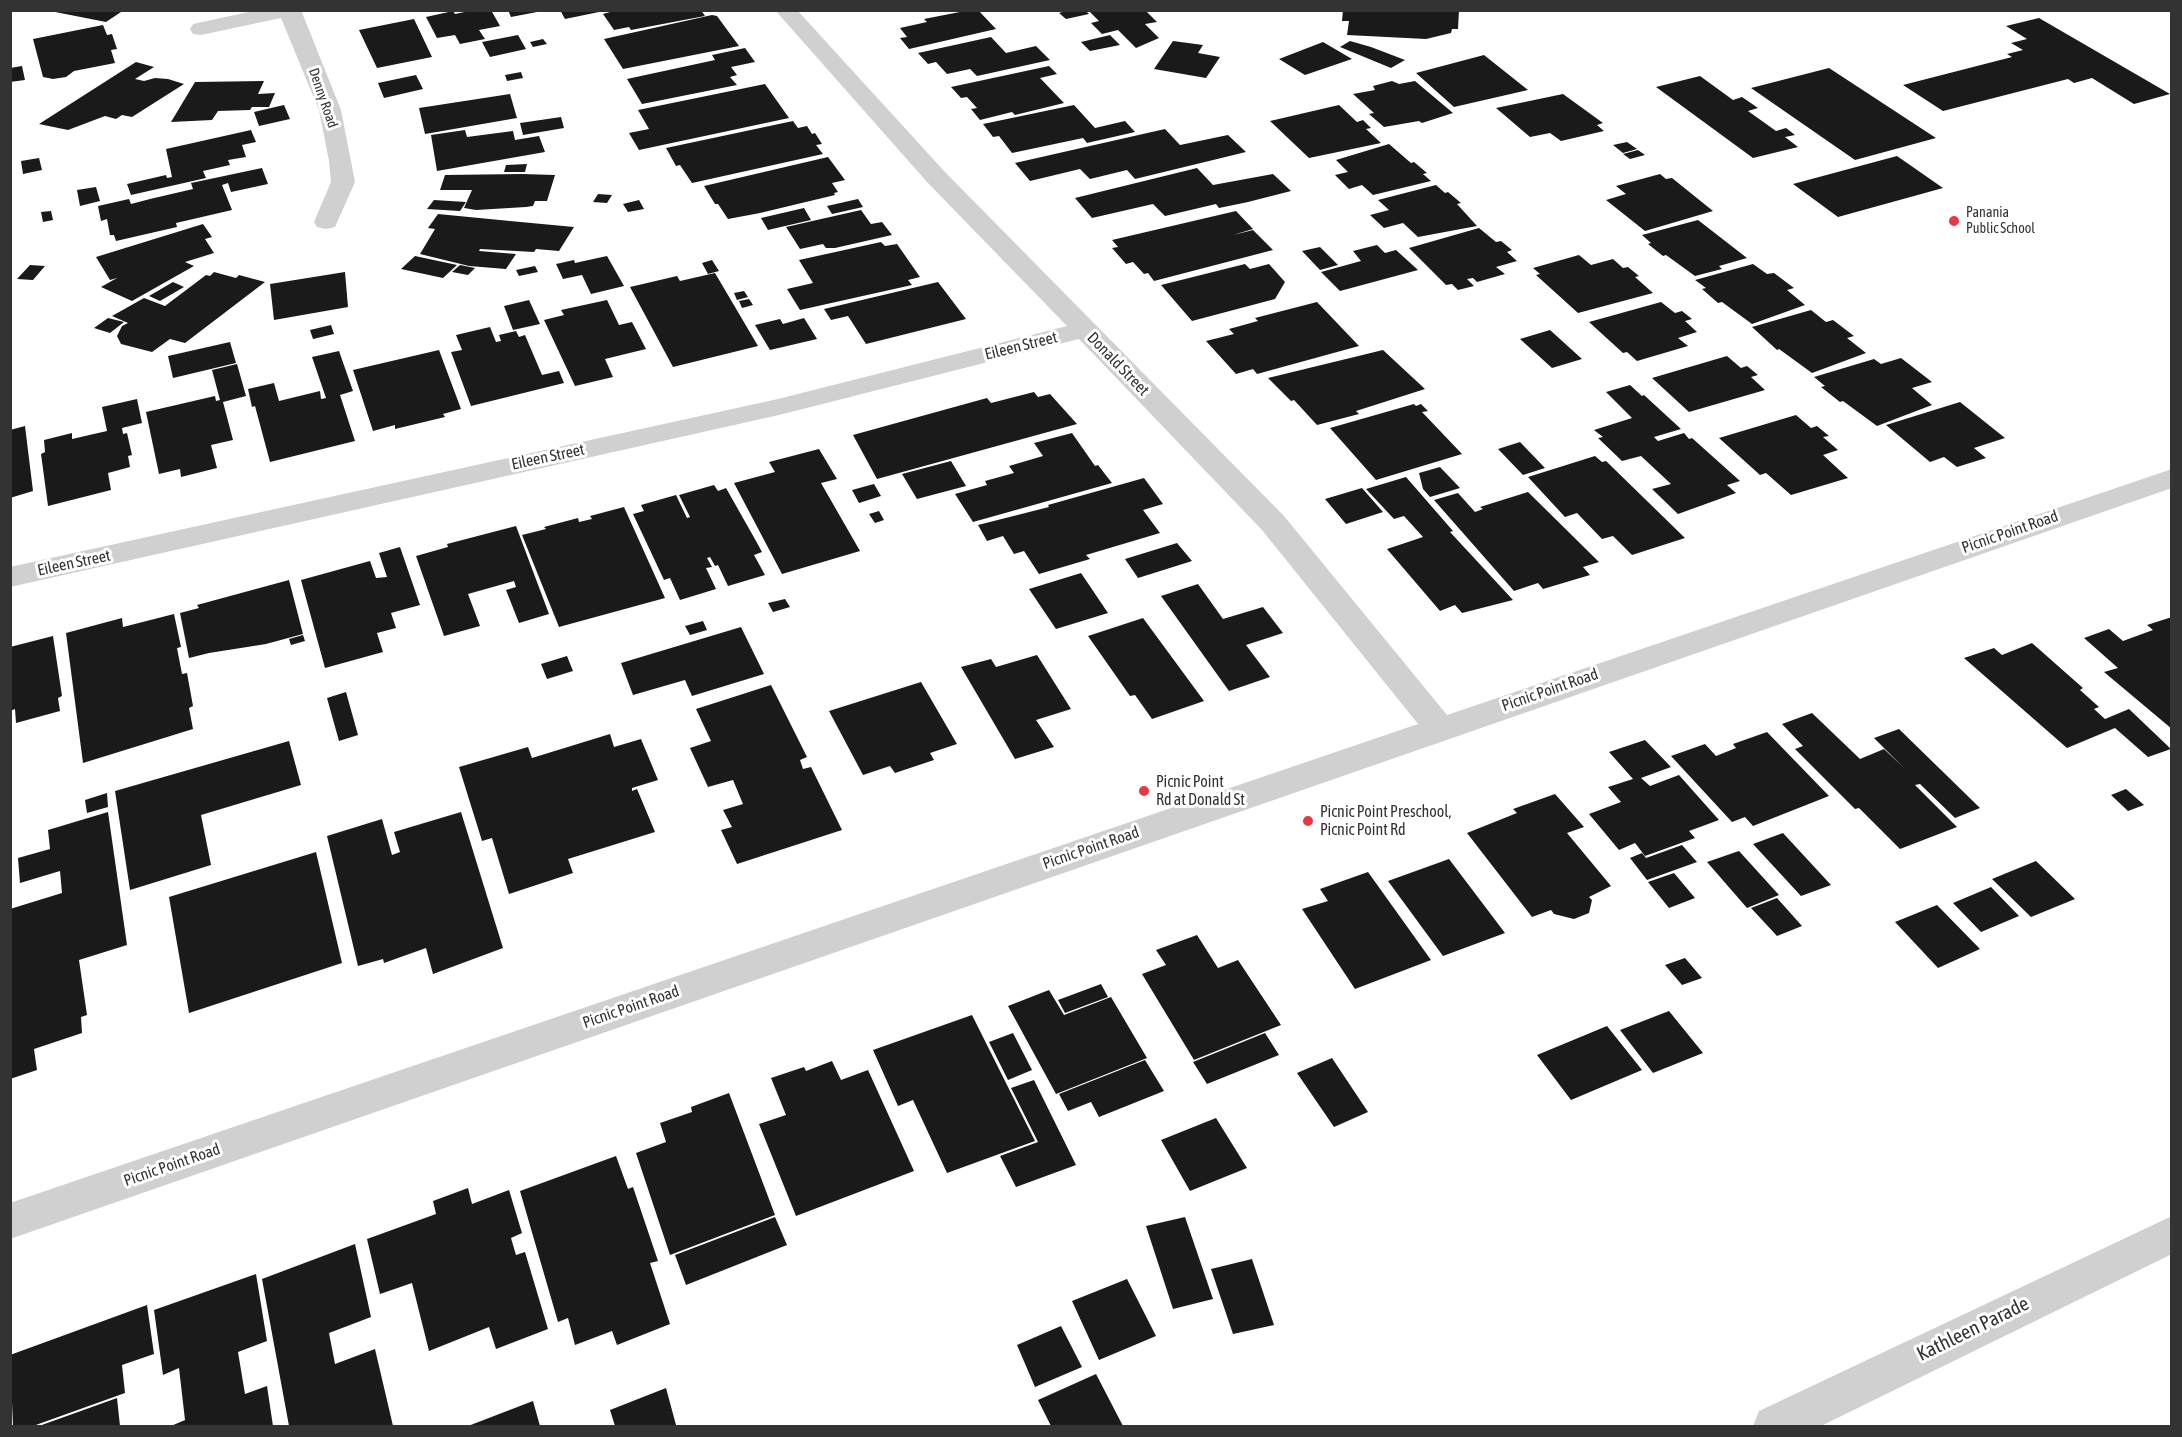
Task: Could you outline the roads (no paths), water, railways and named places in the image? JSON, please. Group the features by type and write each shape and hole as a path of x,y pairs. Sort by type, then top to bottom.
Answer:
{"street":[{"name":"Donald Street","path":"785,10 936,177 1273,524 1439,728"},
{"name":"Denny Road","path":"201,29 290,11 330,110 341,161 343,182 326,222"},
{"name":"Eileen Street","path":"10,577 779,407 1084,330"},
{"name":"Picnic Point Road","path":"10,1221 1439,728 2172,478"},
{"name":"Kathleen Parade","path":"1775,1426 2172,1234"}],"place":[{"name":"Panania Public School","path":"1954,221"},
{"name":"Picnic Point Rd at Donald St","path":"1144,791"},
{"name":"Picnic Point Preschool, Picnic Point Rd","path":"1308,821"}]}
